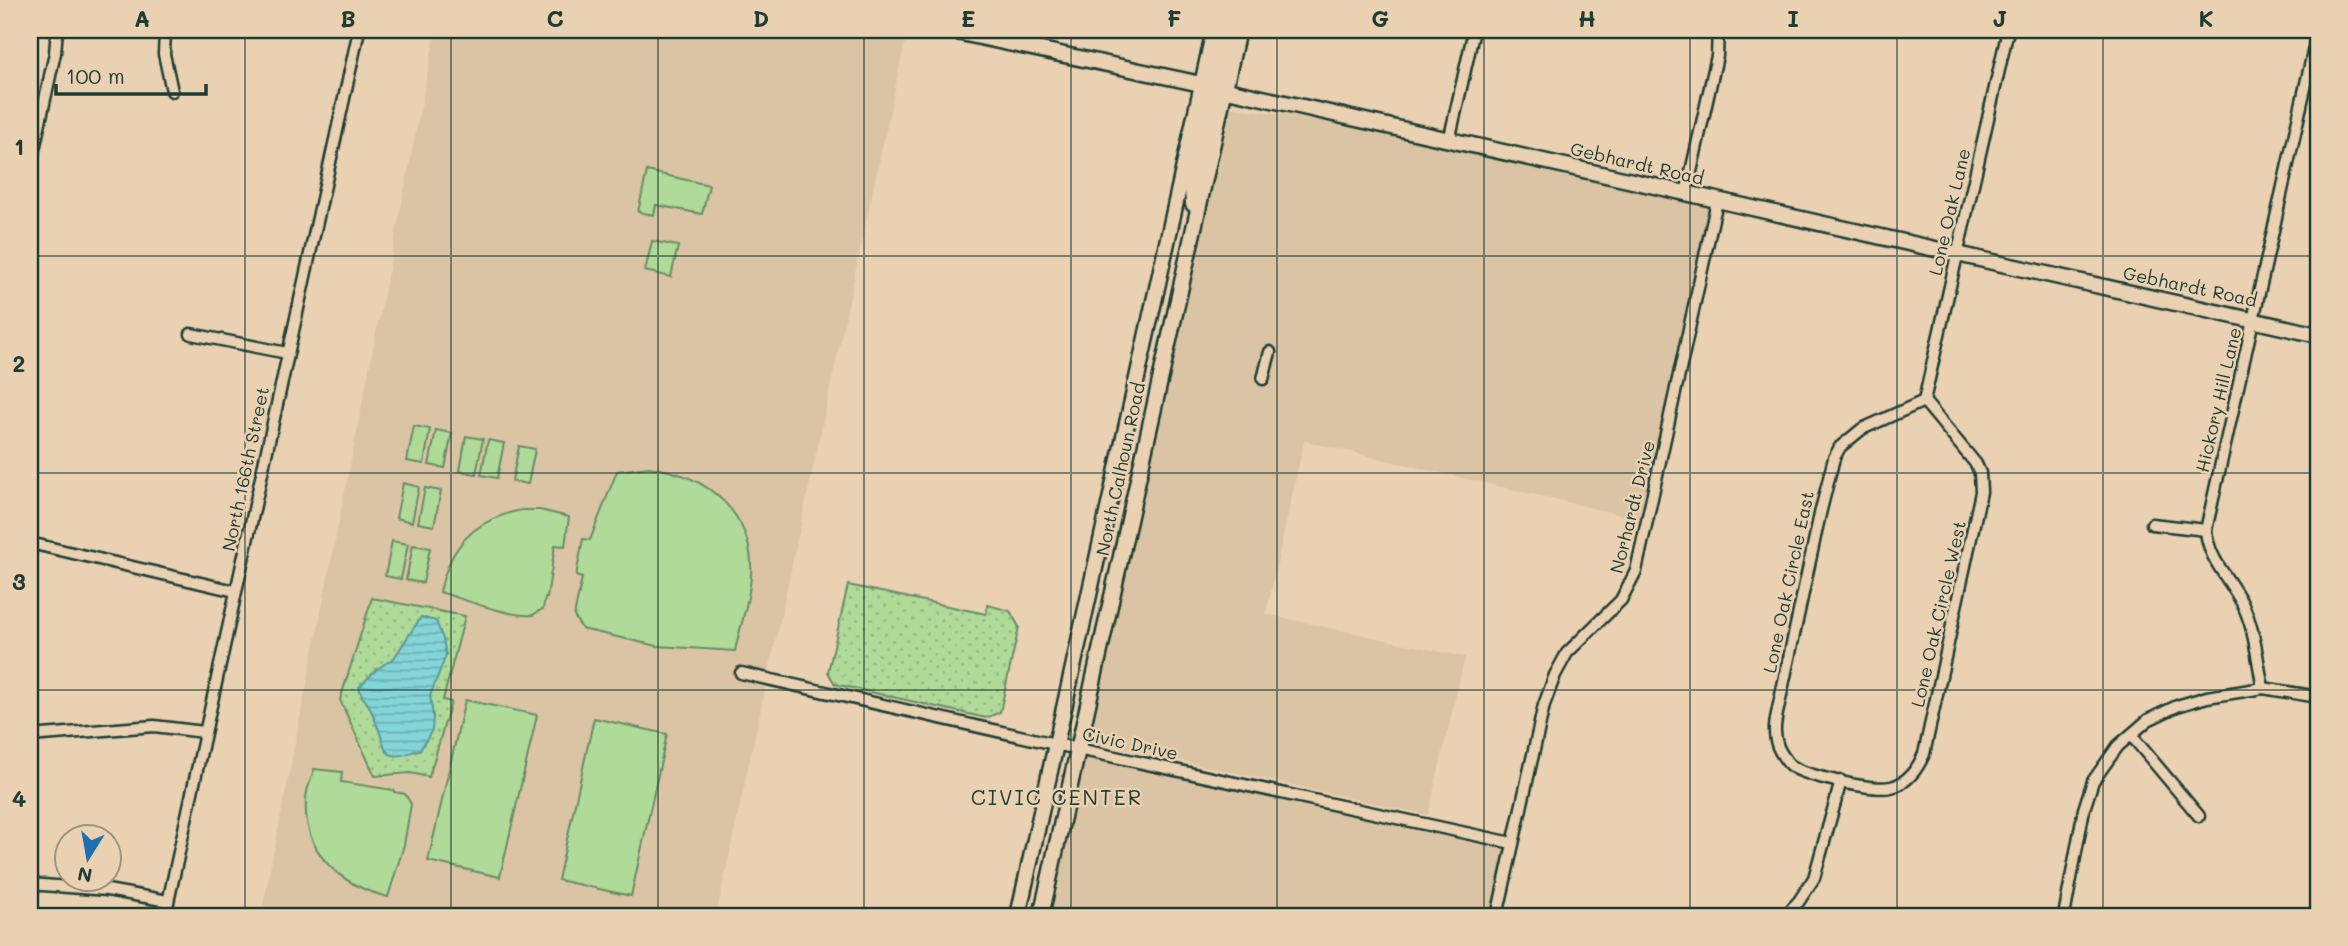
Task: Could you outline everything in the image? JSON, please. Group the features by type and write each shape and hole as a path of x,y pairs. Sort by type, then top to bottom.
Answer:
{"main road":[{"name":"Gebhardt Road","path":"952,30 2318,335"},
{"name":"North Calhoun Road","path":"1018,916 1214,30"},
{"path":"1224,90 1214,80 1226,30"},
{"name":"North Calhoun Road","path":"1041,916 1238,30"},
{"path":"1195,223 1192,187 1210,99 1210,90 1202,85"}],"street":[{"path":"30,168 55,53 57,30"},
{"path":"165,30 164,54 172,91"},
{"name":"North 166th Street","path":"165,916 359,30"},
{"path":"1449,141 1474,30"},
{"path":"1686,194 1717,55 1718,30"},
{"name":"Lone Oak Lane","path":"1924,401 2008,30"},
{"name":"Hickory Hill Lane","path":"2206,530 2318,30"},
{"name":"Norhardt Drive","path":"1497,916 1544,705 1555,675 1567,653 1621,600 1636,571 1717,201"},
{"path":"191,334 287,353"},
{"path":"1264,379 1270,352"},
{"name":"Lone Oak Circle East","path":"1841,781 1790,764 1778,749 1774,731 1788,658 1834,458 1840,447 1862,429 1924,401"},
{"name":"Lone Oak Circle West","path":"1841,781 1877,788 1893,787 1907,780 1919,765 1924,754 1982,492 1980,473 1965,449 1924,401"},
{"path":"2152,524 2206,530 2213,557 2242,603 2254,637 2263,688"},
{"path":"30,543 235,591"},
{"name":"Civic Drive","path":"741,673 1512,843"},
{"path":"2064,916 2084,809 2092,781 2105,762 2148,720 2177,706 2207,697 2263,688 2318,697"},
{"path":"30,736 154,726 204,733"},
{"path":"2131,735 2199,816"},
{"path":"1785,916 1814,878 1841,781"},
{"path":"30,884 107,890 168,901"}],"shaded area":[{"path":"436,30 893,30 907,33 716,916 261,916"},
{"path":"1233,108 1376,125 1717,201 1648,521 1304,441 1266,614 1465,657 1428,815 1091,739 1090,726 1162,410 1154,408 1219,109"},
{"path":"1091,752 1512,843 1497,916 1049,916 1080,771"}],"green space":[{"path":"647,171 709,185 702,214 656,205 654,215 638,212"},
{"path":"652,241 678,246 671,277 645,271"},
{"path":"414,426 430,429 424,464 407,461"},
{"path":"436,430 452,433 445,468 429,465"},
{"path":"466,436 483,439 476,474 460,471"},
{"path":"488,440 504,443 497,478 481,475"},
{"path":"519,446 535,449 528,484 512,481"},
{"path":"649,467 670,471 708,489 724,501 745,534 751,577 735,651 657,646 582,629 574,616 582,578 576,576 583,539 590,540 617,471"},
{"path":"403,483 419,487 412,522 396,518"},
{"path":"425,488 441,491 434,526 418,523"},
{"path":"521,510 540,510 569,517 565,546 555,545 543,609 533,615 513,614 440,592 450,561 467,537 490,520"},
{"path":"392,541 408,544 401,579 385,576"},
{"path":"413,545 430,548 423,583 406,580"},
{"path":"848,585 986,614 988,605 1010,611 1019,627 1000,712 986,718 835,684 828,672"},
{"path":"372,598 465,616 443,700 451,702 429,777 410,773 375,776 340,700"},
{"path":"465,700 537,715 500,877 428,861"},
{"path":"594,718 667,734 631,896 558,880"},
{"path":"314,769 342,772 341,782 394,790 405,794 411,804 404,845 388,897 370,892 339,875 317,850 306,817 307,793"}],"water":[{"path":"421,617 436,621 446,655 430,696 432,730 420,750 396,756 385,748 359,687 377,669 394,658"}],"district":[{"name":"CIVIC CENTER","path":"1057,798"}]}
